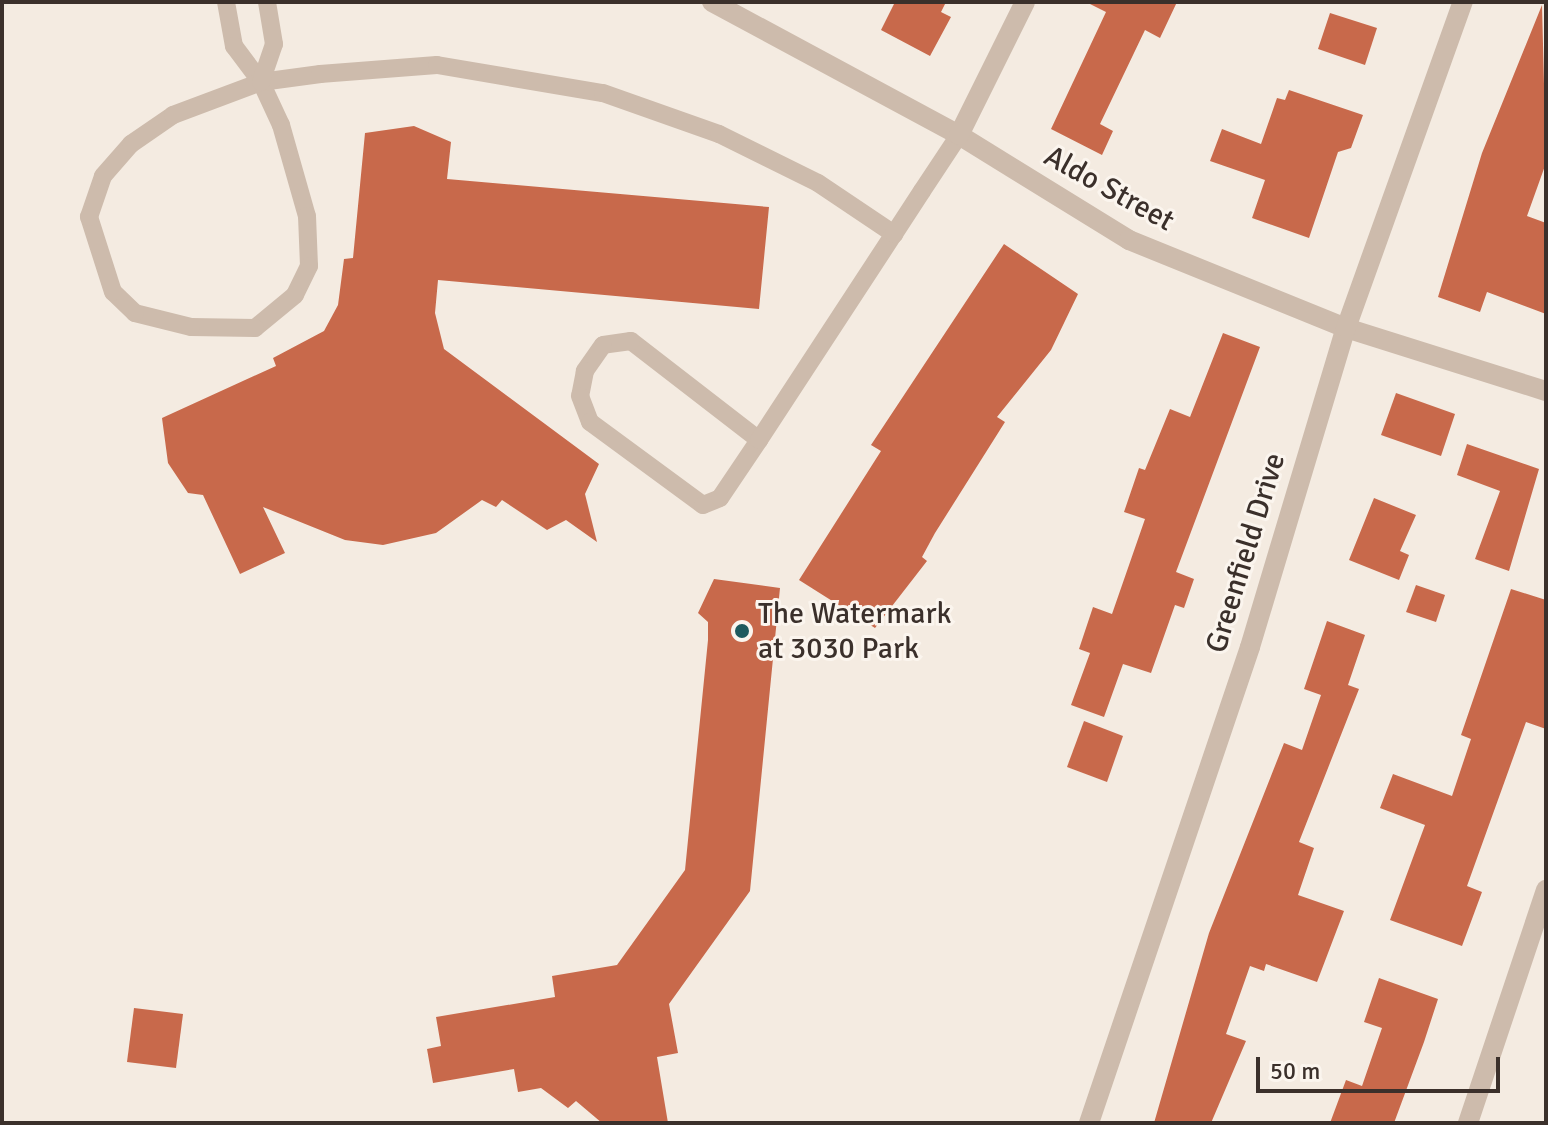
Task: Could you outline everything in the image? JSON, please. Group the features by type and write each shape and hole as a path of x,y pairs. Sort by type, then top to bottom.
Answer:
{"street":[{"name":"Aldo Street","path":"712,2 959,135 1129,240 1346,328 1546,391"},
{"path":"959,135 1025,2"},
{"name":"Greenfield Drive","path":"1089,1123 1250,647 1346,328 1463,2"},
{"path":"1468,1123 1546,890"}],"lane":[{"path":"226,2 234,46 261,82 307,216 309,266 295,295 255,328 191,327 135,313 113,292 89,217 103,176 131,144 173,115 261,82 437,65 603,93 719,134 818,183 894,234"},
{"path":"261,82 274,44 267,2"},
{"path":"759,440 631,341 603,345 585,371 580,396 590,422 703,505 720,498 759,440 959,135"}],"building":[{"path":"895,2 946,2 941,12 951,17 930,56 881,30"},
{"path":"1086,2 1177,2 1160,38 1145,30 1100,124 1113,131 1102,155 1051,129 1106,12"},
{"path":"1542,5 1546,163 1527,216 1546,223 1546,314 1487,292 1480,312 1438,297 1482,153"},
{"path":"1330,13 1377,28 1365,65 1318,49"},
{"path":"1289,90 1363,115 1351,148 1338,152 1309,238 1252,218 1265,180 1210,161 1222,129 1261,144 1277,98 1285,100"},
{"name":"The Watermark at 3030 Park","path":"414,126 451,142 447,179 769,207 759,309 438,280 435,313 444,349 599,464 585,494 597,542 566,520 547,530 502,500 496,507 482,500 436,533 383,545 345,540 263,507 285,553 240,574 203,495 188,493 168,463 162,418 276,366 273,358 324,331 338,305 344,259 353,258 365,133"},
{"path":"1004,244 1078,294 1051,350 997,417 1005,422 935,533 922,557 927,561 875,628 799,580 881,451 871,445"},
{"path":"1223,333 1260,347 1176,572 1194,579 1184,608 1175,605 1151,673 1123,664 1104,717 1071,705 1090,653 1079,649 1093,607 1112,614 1145,519 1124,512 1139,468 1145,470 1170,409 1190,417"},
{"path":"1396,393 1455,414 1441,456 1381,435"},
{"path":"1467,444 1539,469 1509,571 1475,559 1500,491 1457,475"},
{"path":"1374,498 1416,515 1400,551 1409,555 1399,580 1349,560"},
{"path":"714,579 780,588 750,891 669,1004 678,1053 657,1057 668,1123 602,1123 576,1101 568,1108 541,1088 518,1092 514,1069 433,1083 427,1049 441,1046 436,1017 555,997 552,976 617,965 685,870 708,640 708,622 698,613"},
{"path":"1416,585 1445,595 1436,622 1406,612"},
{"path":"1511,589 1546,600 1546,729 1526,722 1467,886 1482,892 1462,946 1390,920 1425,825 1380,808 1393,774 1452,796 1471,739 1461,735"},
{"path":"1327,621 1365,635 1348,685 1359,689 1299,842 1314,848 1298,895 1344,911 1317,982 1266,964 1264,971 1250,966 1226,1034 1246,1041 1211,1123 1154,1123 1209,933 1284,743 1302,750 1321,695 1304,689"},
{"path":"1084,721 1123,736 1107,782 1067,767"},
{"path":"1379,978 1438,999 1424,1042 1394,1123 1330,1123 1346,1080 1362,1086 1382,1028 1364,1022"},
{"path":"134,1008 183,1014 176,1068 127,1062"}],"place":[{"name":"The Watermark at 3030 Park","path":"742,631"}]}
